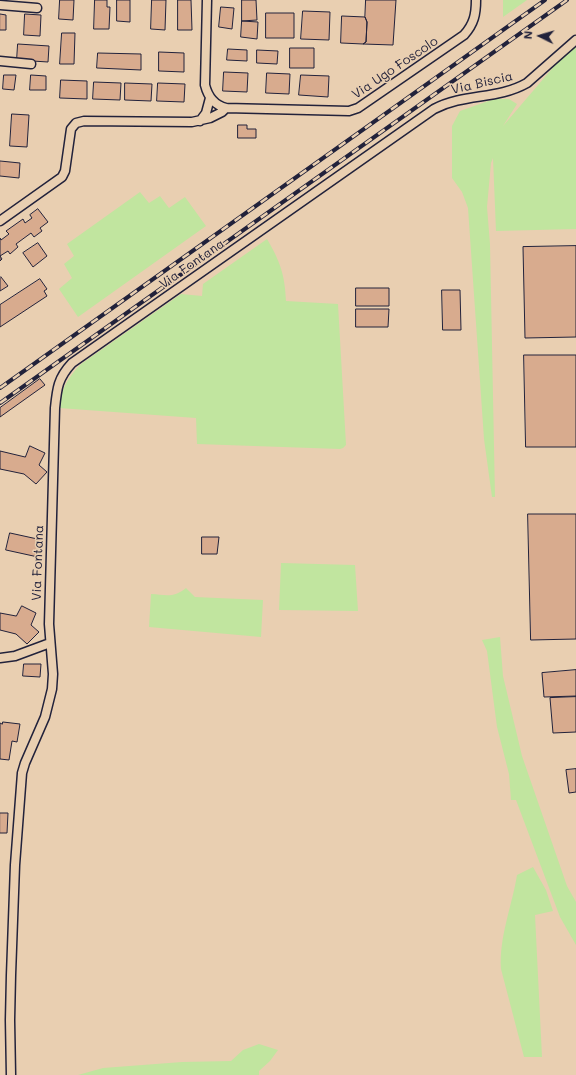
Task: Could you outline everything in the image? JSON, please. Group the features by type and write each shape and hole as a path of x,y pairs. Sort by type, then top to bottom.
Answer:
{"street":[{"path":"206,0 205,85 210,98 219,106 226,108"},
{"name":"Via Ugo Foscolo","path":"226,108 348,111 358,108 464,35 473,22 476,12 476,0"},
{"path":"0,5 37,8"},
{"name":"Via Biscia","path":"328,183 443,104 463,98 507,92 527,83 576,40"},
{"path":"0,61 31,64"},
{"path":"200,121 209,106 210,98"},
{"path":"0,220 62,177 65,171 71,129 76,123 84,121 186,123 210,118 226,108"},
{"name":"Via Fontana","path":"11,1075 11,975 15,865 21,783 24,763 45,717 51,696 53,674 49,624 55,408 59,382 64,371 72,363 328,183"},
{"path":"0,658 15,656 50,644"}],"green space":[{"path":"503,0 527,0 503,17"},
{"path":"576,46 576,229 496,231 493,158 491,163 487,207 490,244 495,497 492,497 484,439 468,208 462,192 452,178 452,126 460,111 494,99 509,99 517,104 503,126 562,57"},
{"path":"140,192 149,203 160,196 169,208 185,197 206,226 78,317 59,289 72,278 64,264 74,256 67,244"},
{"path":"267,239 281,268 286,301 338,304 346,445 343,448 197,444 196,418 59,408 63,389 73,373 81,364 181,294 202,296 203,284"},
{"path":"281,563 355,565 358,611 279,610"},
{"path":"186,588 195,597 263,600 261,637 149,627 151,594 174,595"},
{"path":"500,637 503,676 522,756 567,886 576,902 576,945 560,917 516,800 511,800 509,774 497,727 487,651 482,640"},
{"path":"533,867 546,890 553,911 535,915 542,1057 524,1057 501,969 501,957 504,933 517,875"},
{"path":"259,1044 278,1050 270,1061 259,1071 259,1075 78,1075 103,1068 182,1062 231,1061 243,1050"}],"building":[{"path":"60,0 74,0 73,20 59,19"},
{"path":"95,0 107,0 107,7 110,7 109,29 94,29"},
{"path":"117,0 130,0 130,22 117,21"},
{"path":"152,0 166,0 165,30 151,29"},
{"path":"178,0 191,0 192,30 178,30"},
{"path":"242,0 256,0 257,20 242,21"},
{"path":"366,0 396,0 393,45 363,44 366,42"},
{"path":"221,7 234,8 232,29 219,27"},
{"path":"303,11 330,12 329,40 301,39"},
{"path":"266,13 294,13 294,38 266,38"},
{"path":"0,14 6,15 6,30 0,30"},
{"path":"25,14 41,15 40,36 24,35"},
{"path":"342,16 365,17 367,22 366,42 363,44 341,43"},
{"path":"242,21 258,22 257,39 241,37"},
{"path":"62,33 75,33 74,64 60,64"},
{"path":"18,44 49,46 48,62 17,60"},
{"path":"290,48 314,48 314,68 290,68"},
{"path":"228,49 247,50 247,61 227,60"},
{"path":"257,50 278,51 277,64 257,63"},
{"path":"159,52 184,53 184,72 159,71"},
{"path":"98,53 141,54 141,70 97,68"},
{"path":"224,72 248,73 247,92 223,91"},
{"path":"267,73 290,74 289,94 266,93"},
{"path":"4,75 16,75 14,90 3,89"},
{"path":"31,75 46,76 46,90 30,90"},
{"path":"301,75 329,76 328,97 299,95"},
{"path":"61,80 87,81 87,99 60,98"},
{"path":"94,82 121,83 120,100 93,99"},
{"path":"125,83 152,84 151,101 125,100"},
{"path":"158,83 185,84 184,102 157,101"},
{"path":"12,114 29,115 27,147 10,146"},
{"path":"238,125 247,125 247,129 256,129 256,138 238,138"},
{"path":"0,161 20,163 19,178 0,176"},
{"path":"38,209 48,222 40,228 42,231 34,237 31,233 16,244 18,247 10,254 8,251 0,256 0,238 1,240 9,234 6,231 23,219 25,223 32,218 30,215"},
{"path":"38,243 47,256 33,267 23,253"},
{"path":"576,246 576,337 525,338 523,247"},
{"path":"1,277 8,286 0,291 0,278"},
{"path":"40,279 47,289 44,291 47,296 0,327 0,305"},
{"path":"356,288 389,288 389,306 356,306"},
{"path":"442,290 460,290 461,330 443,330"},
{"path":"356,309 389,309 388,327 356,327"},
{"path":"524,355 576,355 576,447 526,447"},
{"path":"40,379 45,385 0,417 0,408"},
{"path":"30,446 45,453 39,465 47,472 36,484 24,474 0,469 0,451 25,457"},
{"path":"528,514 576,514 576,639 531,640"},
{"path":"10,533 42,540 38,557 6,550"},
{"path":"202,537 219,537 217,554 202,554"},
{"path":"22,606 36,613 31,625 39,632 27,644 16,634 0,630 0,613 16,616"},
{"path":"24,664 41,664 40,677 23,676"},
{"path":"576,670 576,696 544,697 542,673"},
{"path":"576,697 576,732 553,733 550,698"},
{"path":"3,722 20,724 17,742 12,741 9,760 0,759 0,723 2,724"},
{"path":"576,769 576,792 569,793 566,770"},
{"path":"0,813 8,813 7,833 0,833"}],"railway":[{"path":"0,388 545,0"},
{"path":"0,403 567,0"}]}
